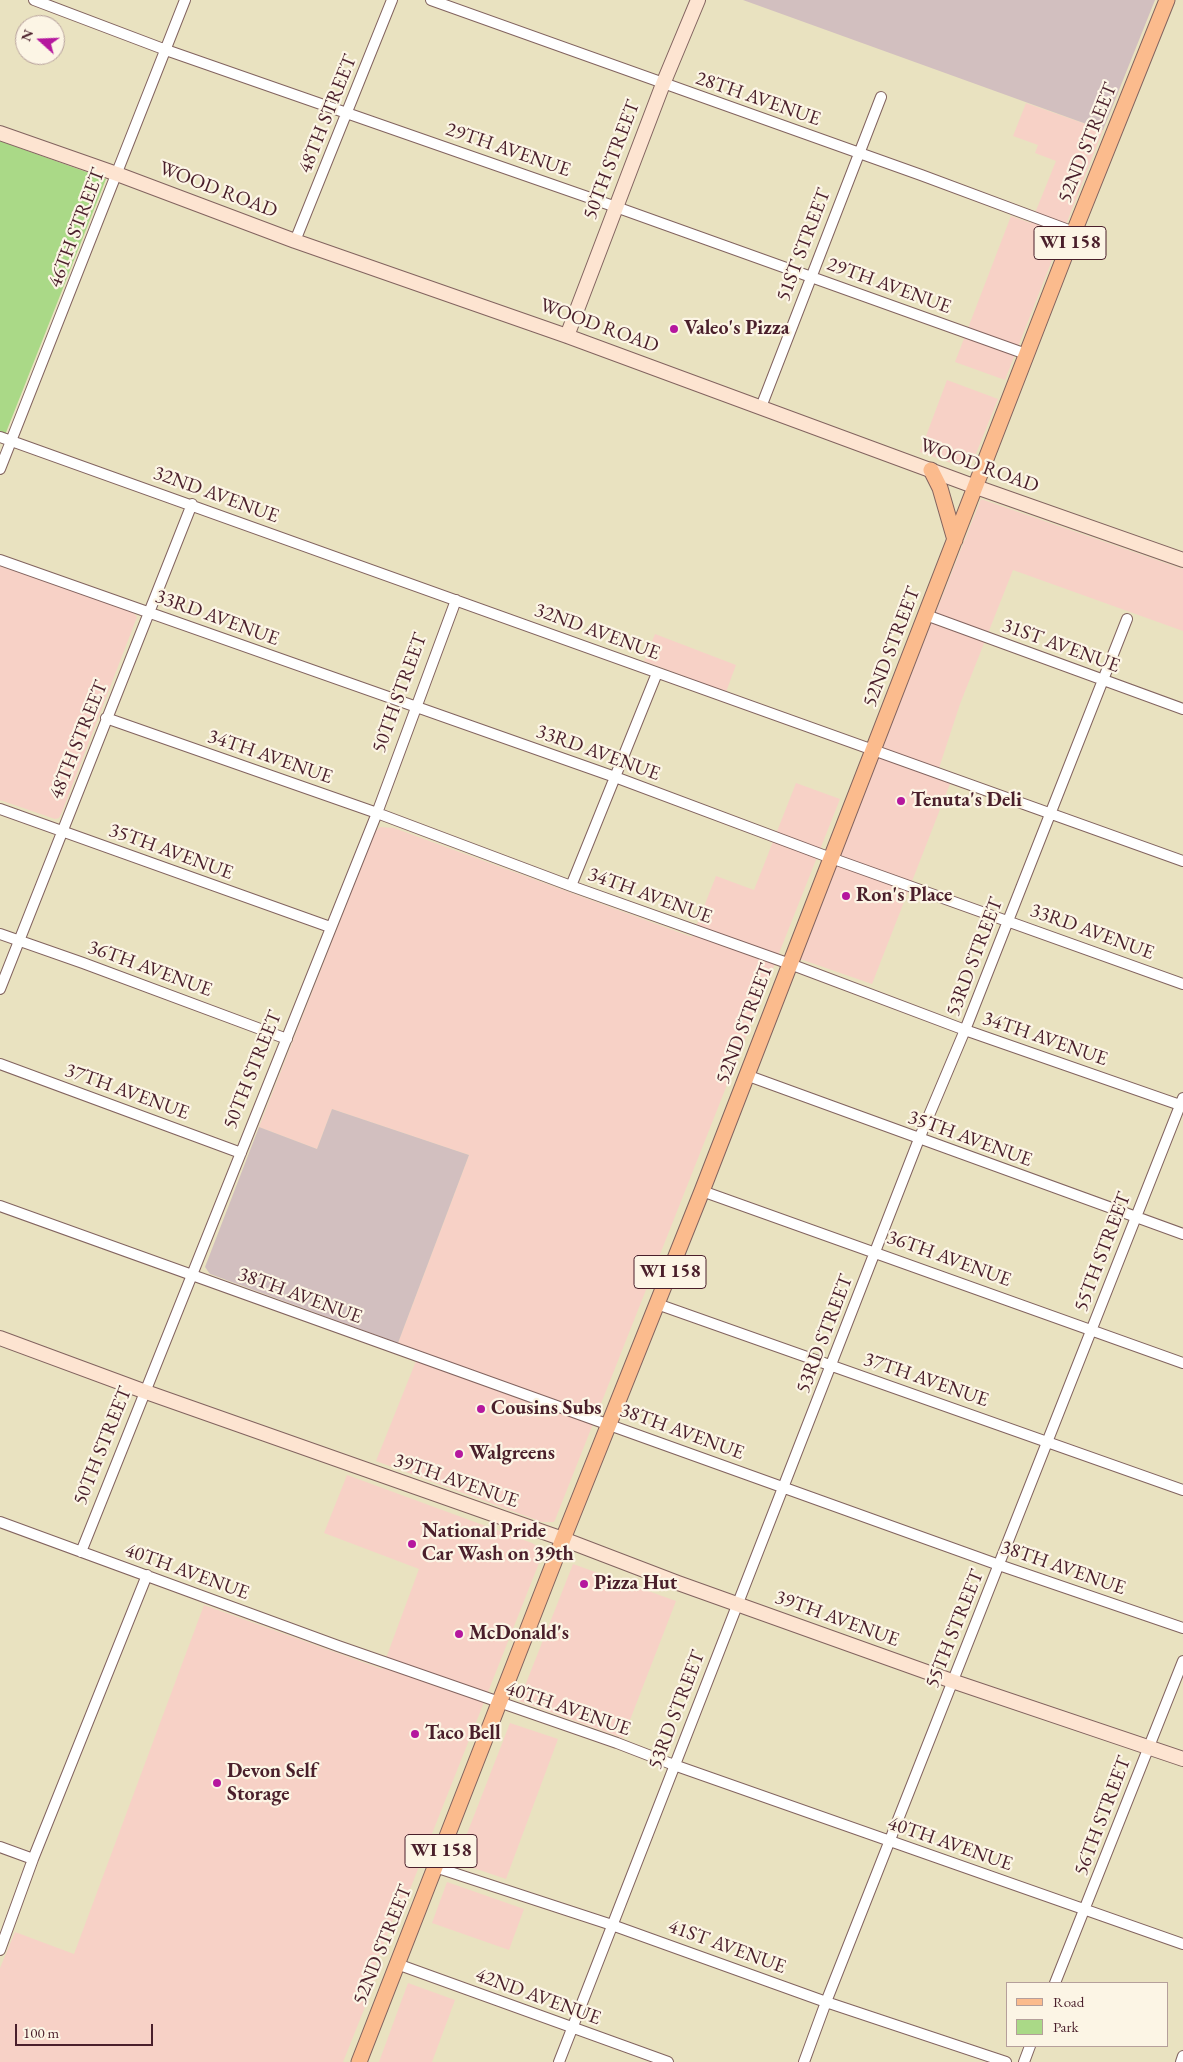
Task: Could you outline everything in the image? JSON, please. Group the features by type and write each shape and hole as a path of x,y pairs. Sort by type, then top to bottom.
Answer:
{"main road":[{"name":"52ND STREET","path":"358,2062 702,1191 1026,354 1167,0"},
{"path":"931,470 940,488 955,540"}],"street":[{"name":"29TH AVENUE","path":"34,0 166,50 616,206 1026,354"},
{"name":"46TH STREET","path":"0,469 185,0"},
{"name":"48TH STREET","path":"295,241 392,0"},
{"name":"28TH AVENUE","path":"431,0 860,153 1074,232"},
{"name":"50TH STREET","path":"567,336 663,84 698,0"},
{"name":"51ST STREET","path":"761,406 881,97"},
{"name":"WOOD ROAD","path":"0,134 117,174 295,241 567,336 761,406 976,487 1183,560"},
{"name":"32ND AVENUE","path":"0,436 1183,861"},
{"name":"48TH STREET","path":"0,989 192,504"},
{"name":"33RD AVENUE","path":"0,560 615,777 831,858 1183,984"},
{"name":"50TH STREET","path":"81,1552 287,1039 376,813 456,600"},
{"name":"31ST AVENUE","path":"926,615 1183,709"},
{"name":"53RD STREET","path":"559,2062 674,1765 1126,618"},
{"path":"571,886 657,672"},
{"name":"34TH AVENUE","path":"106,718 376,813 965,1030 1182,1103"},
{"name":"35TH AVENUE","path":"0,809 330,927"},
{"name":"36TH AVENUE","path":"0,934 287,1039"},
{"name":"37TH AVENUE","path":"0,1064 241,1153"},
{"name":"35TH AVENUE","path":"746,1075 1183,1234"},
{"name":"55TH STREET","path":"804,2062 952,1681 1000,1565 1182,1103"},
{"name":"36TH AVENUE","path":"702,1191 1183,1363"},
{"name":"38TH AVENUE","path":"0,1206 784,1488 1183,1628"},
{"name":"37TH AVENUE","path":"657,1304 1183,1490"},
{"name":"39TH AVENUE","path":"0,1338 146,1392 563,1539 952,1681 1183,1759"},
{"name":"40TH AVENUE","path":"0,1522 500,1704 617,1743 890,1842 1183,1944"},
{"path":"0,1950 33,1859 147,1575"},
{"name":"56TH STREET","path":"1056,1982 1183,1661"},
{"path":"0,1847 33,1859"},
{"name":"41ST AVENUE","path":"435,1868 612,1925 826,2002 1006,2062"},
{"name":"42ND AVENUE","path":"397,1964 572,2029 668,2062"},
{"path":"1024,2062 1030,2047"},
{"path":"1181,2062 1183,2056"}],"shaded area":[{"path":"743,0 1155,0 1103,130"},
{"path":"1026,103 1103,130 1005,380 955,362 1011,216 1031,223 1056,161 1035,153 1038,145 1013,136"},
{"path":"947,380 998,399 973,461 969,467 965,468 920,452"},
{"path":"981,499 1183,569 1183,631 1013,570 960,704 938,771 953,776 872,984 800,959 806,937"},
{"path":"0,564 132,611 137,617 62,812 59,818 55,819 0,800"},
{"path":"655,634 736,665 726,692 644,661"},
{"path":"796,783 840,799 554,1522 542,1522 376,1461 420,1351 398,1343 469,1155 332,1109 317,1149 259,1127 375,832 380,827 394,828 692,937 716,876 754,890"},
{"path":"332,1109 469,1155 398,1343 210,1274 205,1267 259,1127 317,1149"},
{"path":"347,1475 532,1543 543,1550 405,1902 395,1915 391,1925 372,1974 375,1982 343,2062 0,2062 0,1968 15,1932 74,1954 204,1605 382,1669 419,1569 324,1533"},
{"path":"573,1564 676,1601 623,1738 519,1701"},
{"path":"510,1723 558,1739 506,1879 456,1862"},
{"path":"447,1882 524,1909 509,1950 432,1923"},
{"path":"408,1983 455,2000 432,2062 379,2062"}],"green space":[{"path":"0,141 106,179 5,435 0,433"}],"place":[{"name":"Valeo's Pizza","path":"674,329"},
{"name":"Tenuta's Deli","path":"901,801"},
{"name":"Ron's Place","path":"846,896"},
{"name":"Cousins Subs","path":"481,1409"},
{"name":"Walgreens","path":"459,1454"},
{"name":"National Pride Car Wash on 39th","path":"412,1544"},
{"name":"Pizza Hut","path":"584,1584"},
{"name":"McDonald's","path":"459,1634"},
{"name":"Taco Bell","path":"415,1734"},
{"name":"Devon Self Storage","path":"217,1783"}]}
